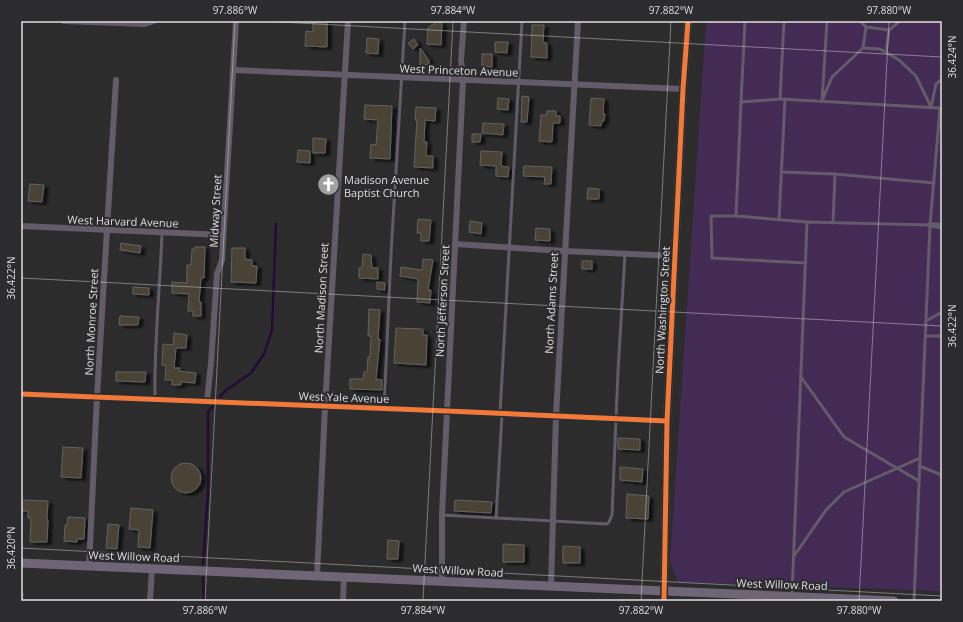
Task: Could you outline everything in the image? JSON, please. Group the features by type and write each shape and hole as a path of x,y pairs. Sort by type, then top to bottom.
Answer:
{"main road":[{"name":"West Willow Road","path":"21,563 894,601"}],"street":[{"path":"64,21 145,24 154,21"},
{"name":"Midway Street","path":"207,401 217,274 222,260 236,21"},
{"name":"North Madison Street","path":"317,576 325,407 348,21"},
{"name":"North Jefferson Street","path":"442,581 442,515 463,80 461,60 464,21"},
{"name":"North Adams Street","path":"551,586 556,416 578,21"},
{"name":"North Washington Street","path":"664,601 667,421 683,89 688,21"},
{"name":"West Princeton Avenue","path":"233,70 683,89"},
{"name":"North Monroe Street","path":"89,567 97,396 116,80"},
{"path":"930,225 942,226"},
{"name":"West Harvard Avenue","path":"21,226 223,235"},
{"path":"455,244 675,256"},
{"name":"West Yale Avenue","path":"21,394 155,398 325,407 667,421"},
{"path":"150,601 152,569"},
{"path":"343,601 344,577"}],"lane":[{"path":"384,409 405,21"},
{"path":"496,518 522,21"},
{"path":"736,216 745,21"},
{"path":"780,99 784,21"},
{"path":"822,101 827,21"},
{"path":"860,21 866,27 889,30"},
{"path":"886,52 889,30 900,21"},
{"path":"822,101 832,77 863,48 866,27"},
{"path":"863,48 880,49 899,60 916,76 931,107"},
{"path":"931,107 936,84 942,79"},
{"path":"741,102 786,99 941,108 930,225 914,601"},
{"path":"779,220 786,99"},
{"path":"939,122 942,125"},
{"path":"782,172 835,174 934,183"},
{"path":"833,223 835,174"},
{"path":"806,263 712,258 710,216 736,216 808,222 930,225"},
{"path":"792,597 808,222"},
{"path":"155,398 162,232"},
{"path":"442,515 607,524 610,522 612,508 625,254"},
{"path":"926,321 942,312"},
{"path":"925,336 942,336"},
{"path":"801,377 844,437 919,481"},
{"path":"794,556 826,510 844,492 920,458"},
{"path":"919,466 942,475"},
{"path":"21,601 22,594"}],"shaded area":[{"path":"706,21 942,21 942,591 678,582 670,561"}],"building":[{"path":"313,21 327,21 327,47 305,46 306,31 313,32"},
{"path":"436,22 442,22 441,45 427,44 428,28"},
{"path":"532,25 544,25 543,42 547,43 547,58 531,57"},
{"path":"367,38 379,39 378,54 366,53"},
{"path":"414,39 418,45 413,49 408,43"},
{"path":"495,42 508,42 507,53 495,52"},
{"path":"420,48 429,60 429,65 420,65"},
{"path":"482,54 492,54 492,67 482,66"},
{"path":"522,96 529,97 527,122 521,122"},
{"path":"498,98 509,99 508,110 497,109"},
{"path":"591,98 604,99 603,114 605,114 604,121 602,121 601,126 589,125"},
{"path":"365,105 392,106 390,159 370,158 371,144 376,145 378,120 364,119"},
{"path":"416,107 436,108 435,121 425,120 424,142 427,142 426,156 433,156 433,168 414,167 417,120 415,120"},
{"path":"547,111 556,111 556,116 560,116 560,123 553,123 552,142 539,141 541,115 547,115"},
{"path":"483,123 504,124 503,135 482,133"},
{"path":"472,134 481,134 480,142 472,142"},
{"path":"313,138 326,139 325,153 313,153"},
{"path":"298,150 310,151 310,163 297,162"},
{"path":"481,151 502,152 501,166 509,167 508,177 496,176 496,166 480,165"},
{"path":"524,166 552,167 551,184 544,184 545,177 523,176"},
{"path":"30,184 44,185 42,202 28,201"},
{"path":"588,188 599,189 599,199 587,199"},
{"path":"418,219 431,220 429,241 421,241 421,233 417,233"},
{"path":"470,221 482,223 481,234 469,232"},
{"path":"536,228 550,229 550,241 535,240"},
{"path":"121,243 141,246 140,253 120,250"},
{"path":"195,247 205,247 204,278 201,278 199,302 201,302 201,316 193,316 193,311 188,311 189,294 172,293 172,282 187,283 187,265 191,265 192,249 195,249"},
{"path":"232,248 245,248 245,259 252,260 252,266 257,266 256,283 231,282"},
{"path":"363,254 371,255 372,268 378,268 378,279 359,278 359,268 362,268"},
{"path":"423,259 433,260 428,290 431,290 430,303 417,302 418,279 400,276 401,267 422,270"},
{"path":"582,261 592,261 592,269 582,269"},
{"path":"377,282 385,283 385,290 377,289"},
{"path":"133,287 149,288 149,295 133,294"},
{"path":"369,309 380,310 378,339 380,339 376,379 382,380 382,390 350,389 350,379 363,379 364,372 367,372 368,357 370,357 371,336 368,336"},
{"path":"120,316 139,317 138,325 119,325"},
{"path":"396,328 423,329 423,335 427,335 426,365 394,363"},
{"path":"174,333 187,335 186,348 176,348 174,368 180,368 179,371 196,373 195,383 181,382 181,385 172,385 172,380 165,380 166,366 162,365 163,344 173,345"},
{"path":"116,372 146,372 145,382 116,381"},
{"path":"618,438 640,439 640,450 618,449"},
{"path":"63,447 83,448 81,478 61,477"},
{"path":"186,463 197,467 201,478 197,489 186,493 175,489 171,478 175,467"},
{"path":"620,467 643,469 642,482 620,480"},
{"path":"627,494 649,496 648,519 626,518"},
{"path":"21,500 48,501 47,542 30,542 31,518 28,518 28,511 21,511"},
{"path":"455,500 492,502 491,513 454,511"},
{"path":"131,508 153,510 150,548 138,547 139,530 129,529"},
{"path":"68,517 85,518 84,539 77,539 77,542 64,541 65,525 67,525"},
{"path":"108,524 119,525 117,549 106,548"},
{"path":"388,540 399,541 398,559 387,559"},
{"path":"503,544 524,545 524,562 503,562"},
{"path":"563,546 580,547 580,563 563,563"}],"waterway":[{"path":"203,564 208,493 208,412 225,391 251,373 264,354 272,330 276,224"},
{"path":"203,578 204,601"}],"cycle path":[{"path":"664,601 667,421 683,89 688,21"},
{"path":"21,394 667,421"}],"place":[{"name":"Madison Avenue Baptist Church","path":"329,185"}]}
